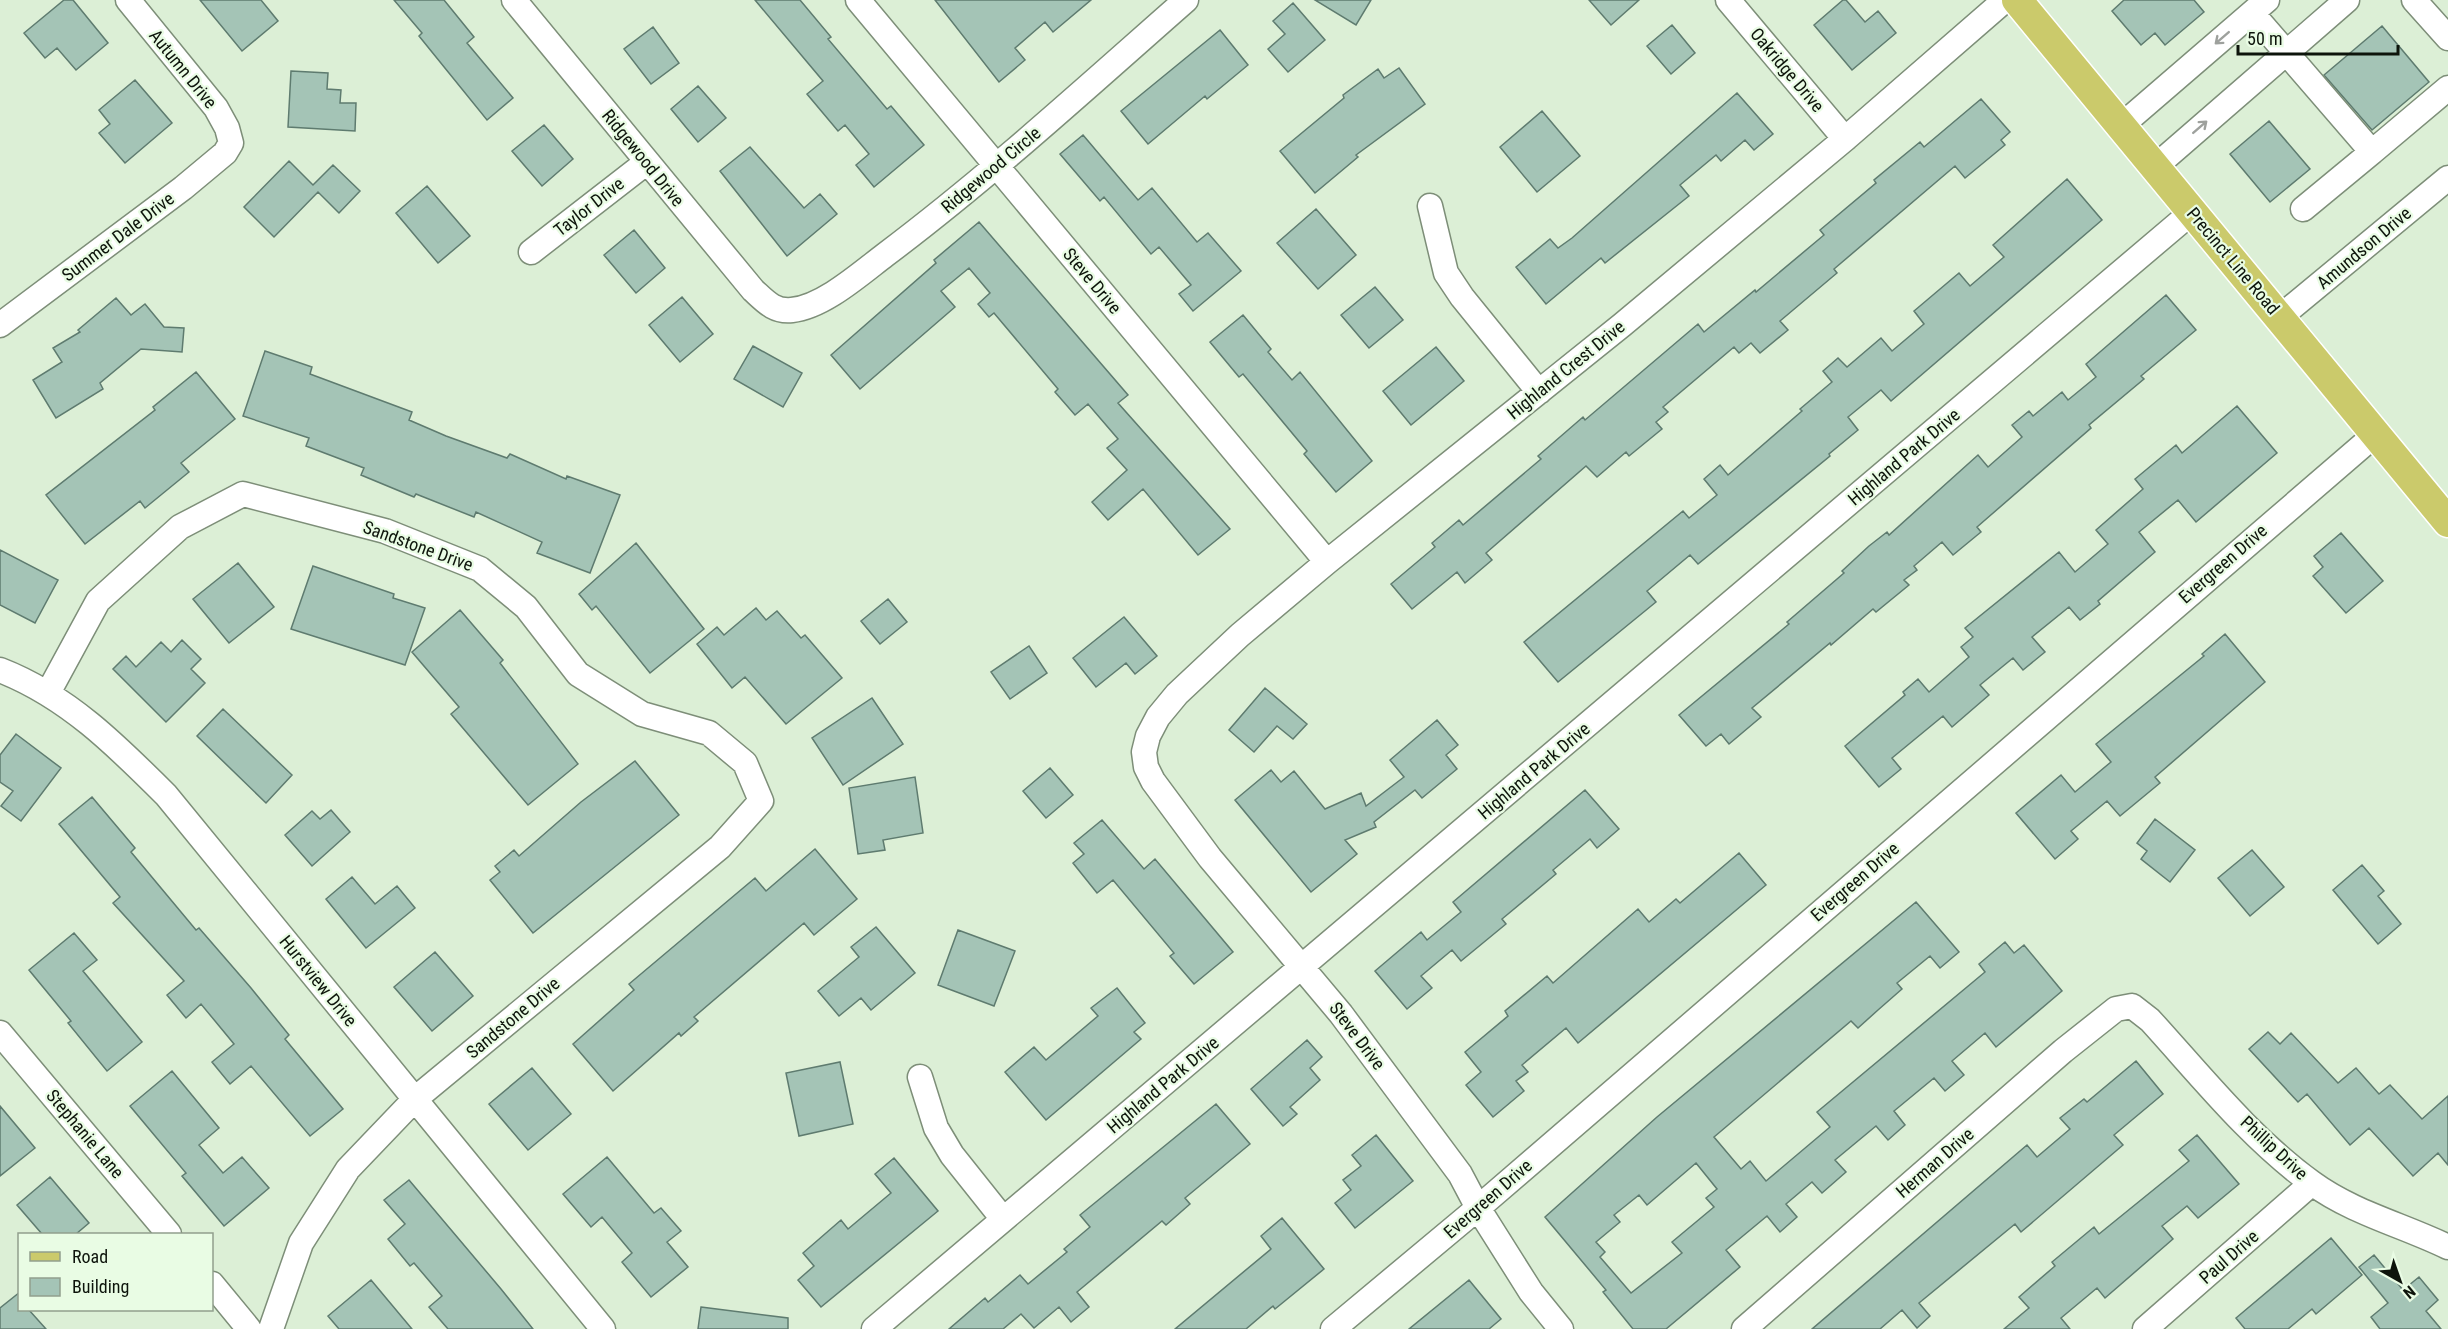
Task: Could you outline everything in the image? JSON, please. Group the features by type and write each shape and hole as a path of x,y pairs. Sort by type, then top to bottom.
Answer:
{"main road":[{"name":"Precinct Line Road","path":"2017,0 2377,433 2448,522"}],"street":[{"name":"Autumn Drive","path":"128,0 216,108 227,128 231,143"},
{"name":"Ridgewood Drive","path":"514,0 753,290 778,310"},
{"name":"Steve Drive","path":"858,0 1327,562"},
{"name":"Ridgewood Circle","path":"778,310 793,310 811,304 843,286 942,212 1186,0"},
{"name":"Oakridge Drive","path":"1728,0 1845,139"},
{"name":"Highland Crest Drive","path":"1144,752 1148,736 1158,717 1177,694 1240,635 1845,139 2005,0"},
{"path":"2156,166 2347,0"},
{"path":"2414,0 2448,38"},
{"path":"2122,125 2259,7 2285,52 2372,152"},
{"path":"2303,209 2448,88"},
{"name":"Summer Dale Drive","path":"0,325 183,188 225,153 231,143"},
{"name":"Taylor Drive","path":"531,252 647,162"},
{"name":"Amundson Drive","path":"2280,317 2448,178"},
{"path":"1430,206 1446,273 1461,297 1539,392"},
{"name":"Highland Park Drive","path":"874,1329 2192,212"},
{"name":"Evergreen Drive","path":"1333,1329 1478,1208 2377,433"},
{"name":"Sandstone Drive","path":"48,693 98,601 180,527 243,494 385,531 480,569 526,607 578,674 642,714 709,733 745,763 761,801 720,847 415,1099"},
{"name":"Hurstview Drive","path":"0,670 48,693 99,729 166,795 603,1329"},
{"name":"Steve Drive","path":"1144,752 1146,767 1153,781 1210,858 1341,1014 1460,1174 1478,1208 1531,1292 1561,1329"},
{"name":"Phillip Drive","path":"2132,1006 2150,1020 2253,1131 2312,1183 2372,1216 2448,1247"},
{"name":"Herman Drive","path":"1744,1329 2063,1051 2116,1009 2132,1006"},
{"name":"Stephanie Lane","path":"0,1033 169,1233"},
{"path":"920,1077 936,1128 952,1155 1004,1219"},
{"path":"271,1329 300,1243 348,1169 415,1099"},
{"name":"Paul Drive","path":"2145,1329 2312,1183"},
{"path":"213,1285 249,1329"}],"building":[{"path":"64,0 73,0 108,43 76,70 57,48 45,58 24,33"},
{"path":"200,0 261,0 278,21 242,51"},
{"path":"394,0 444,0 474,37 467,43 513,98 487,120 419,36 422,33"},
{"path":"755,0 800,0 831,37 828,39 887,109 891,106 924,145 874,187 856,165 869,154 845,125 838,131 807,94 823,81"},
{"path":"935,0 1091,0 1053,32 1045,22 1015,48 1025,60 999,82"},
{"path":"1315,0 1371,0 1356,25"},
{"path":"1589,0 1639,0 1611,25"},
{"path":"1843,0 1846,0 1865,22 1878,11 1896,33 1852,70 1814,25"},
{"path":"2124,0 2194,0 2204,12 2165,45 2155,33 2141,45 2112,11"},
{"path":"1293,3 1325,40 1288,72 1268,49 1285,34 1273,21"},
{"path":"1672,25 1695,53 1671,74 1647,46"},
{"path":"2382,26 2429,82 2372,130 2324,75"},
{"path":"653,27 679,63 651,84 624,49"},
{"path":"1220,30 1248,65 1207,99 1205,96 1148,144 1121,111"},
{"path":"1399,68 1425,104 1356,155 1358,157 1315,193 1280,151 1344,98 1343,95 1378,69 1384,78"},
{"path":"291,71 328,73 327,89 341,90 340,103 356,103 355,131 288,127"},
{"path":"135,80 172,123 125,163 99,133 110,124 99,110"},
{"path":"698,86 726,118 698,142 671,109"},
{"path":"1737,93 1773,134 1754,150 1745,140 1721,161 1716,155 1680,185 1689,196 1605,263 1601,258 1546,304 1516,267 1550,239 1558,248 1572,238"},
{"path":"1981,99 2010,132 2001,140 2005,145 1965,178 1955,166 1834,269 1837,273 1780,321 1788,330 1760,353 1751,343 1739,353 1734,347 1663,407 1668,412 1656,422 1662,429 1629,456 1626,452 1597,477 1586,466 1486,553 1492,560 1465,583 1457,572 1412,609 1391,584 1435,547 1432,543 1459,520 1463,525 1541,459 1538,456 1583,417 1585,420 1698,324 1704,332 1755,290 1756,292 1824,235 1820,230 1876,183 1874,180 1920,142 1924,147"},
{"path":"1542,111 1580,156 1537,192 1500,147"},
{"path":"2269,121 2310,169 2270,202 2230,154"},
{"path":"544,125 573,159 542,186 512,151"},
{"path":"1083,135 1138,200 1152,188 1197,242 1208,233 1241,271 1193,311 1179,294 1191,285 1159,247 1151,254 1104,197 1100,201 1060,154"},
{"path":"750,147 804,208 820,194 837,214 787,256 720,171"},
{"path":"289,161 313,185 333,165 360,191 339,213 318,192 274,237 244,207"},
{"path":"2067,179 2102,220 1891,401 1881,390 1848,417 1858,430 1829,454 1830,456 1698,564 1690,555 1647,591 1656,602 1558,682 1524,642 1683,511 1689,518 1717,495 1704,479 1720,465 1728,475 1802,411 1800,409 1832,382 1823,371 1838,358 1847,367 1881,338 1892,351 1924,324 1914,311 1959,273 1970,286 2004,257 1993,245"},
{"path":"427,186 470,236 438,263 396,213"},
{"path":"1316,209 1356,255 1318,289 1277,243"},
{"path":"979,222 1128,395 1118,403 1230,529 1198,555 1143,489 1108,520 1092,502 1127,470 1107,448 1118,439 1088,404 1075,415 1055,392 1058,389 994,313 989,317 978,304 990,293 969,268 941,291 955,307 860,389 831,355 936,263 934,260"},
{"path":"634,230 665,268 636,293 604,255"},
{"path":"1375,287 1403,320 1369,348 1341,315"},
{"path":"2166,295 2196,330 2141,376 2144,379 2089,425 2091,428 1977,527 1981,532 1953,555 1942,542 1914,566 1917,570 1904,580 1909,585 1876,612 1873,609 1752,708 1761,717 1729,744 1721,734 1706,746 1679,715 1789,624 1787,622 1844,573 1842,571 1869,546 1887,532 1889,535 1978,455 1988,467 2022,437 2012,425 2029,411 2033,416 2062,392 2068,400 2096,377 2086,364"},
{"path":"682,297 713,334 680,362 649,325"},
{"path":"116,298 131,315 145,304 164,327 184,328 182,352 141,349 100,383 103,389 56,418 33,380 62,362 53,348 80,332 78,330"},
{"path":"1243,315 1271,349 1268,352 1292,380 1300,372 1372,461 1336,492 1304,454 1307,451 1243,374 1239,377 1210,342"},
{"path":"753,346 802,373 783,407 734,379"},
{"path":"1436,347 1464,381 1411,425 1383,391"},
{"path":"265,351 312,367 310,374 412,412 409,420 446,436 507,458 510,454 566,479 567,476 620,495 590,573 537,553 542,542 476,512 474,517 416,494 414,497 361,475 364,468 306,446 309,438 243,416"},
{"path":"196,372 235,419 181,463 189,472 145,508 140,501 85,544 46,495 155,410 153,407"},
{"path":"2237,406 2277,453 2196,522 2178,500 2139,532 2155,552 2098,601 2100,604 2080,620 2069,607 2032,637 2045,652 2023,670 2013,658 1980,685 1989,695 1952,727 1943,716 1892,758 1901,769 1879,787 1845,746 1905,695 1903,692 1918,679 1929,692 1969,657 1961,647 1973,637 1965,628 2059,552 2075,572 2108,544 2096,530 2143,489 2135,479 2176,445 2182,453"},
{"path":"2341,533 2383,581 2346,613 2313,576 2323,567 2314,556"},
{"path":"636,543 704,629 650,673 596,606 592,610 579,594"},
{"path":"0,550 58,580 35,623 0,605"},
{"path":"238,563 274,607 229,643 193,599"},
{"path":"313,566 394,594 393,598 425,608 405,665 291,629"},
{"path":"888,599 907,622 880,644 861,621"},
{"path":"756,608 766,620 777,611 801,638 805,635 842,678 786,724 745,677 732,688 697,644 717,627 724,635"},
{"path":"460,610 503,660 500,663 578,764 528,805 451,714 459,707 412,652"},
{"path":"1124,617 1157,656 1135,674 1126,663 1096,687 1073,658"},
{"path":"2225,634 2265,682 2155,777 2160,783 2120,816 2107,801 2071,831 2078,839 2055,859 2016,813 2061,775 2075,792 2111,762 2096,744 2204,656 2202,654"},
{"path":"182,640 201,659 191,669 205,683 166,722 113,669 126,656 136,667 161,642 171,652"},
{"path":"1029,646 1047,673 1010,699 991,672"},
{"path":"1265,688 1307,724 1293,739 1277,726 1254,752 1229,730"},
{"path":"872,698 903,744 843,785 812,738"},
{"path":"223,709 292,775 266,803 197,736"},
{"path":"1437,720 1458,745 1446,755 1457,769 1422,798 1415,790 1374,822 1376,827 1345,840 1357,854 1311,892 1235,800 1271,770 1281,782 1294,771 1325,809 1361,793 1366,806 1404,777 1390,760"},
{"path":"16,734 61,768 21,821 1,806 13,791 0,782 0,755"},
{"path":"635,761 679,815 533,933 490,880 500,872 495,866 514,850 519,856 581,802"},
{"path":"1050,768 1073,795 1046,818 1023,791"},
{"path":"915,777 923,833 883,840 885,850 858,854 849,788"},
{"path":"1585,790 1619,829 1597,848 1590,839 1553,870 1556,874 1502,919 1506,924 1461,961 1452,950 1421,976 1432,988 1407,1009 1375,971 1421,932 1427,940 1461,912 1453,902"},
{"path":"92,797 135,848 131,852 196,930 199,928 251,988 289,1035 285,1039 343,1109 310,1136 251,1066 230,1084 212,1062 234,1044 201,1004 186,1018 167,995 184,981 113,903 120,897 59,824"},
{"path":"331,810 350,832 312,866 285,835 312,811 320,819"},
{"path":"2155,819 2195,850 2170,882 2141,859 2147,851 2137,843"},
{"path":"1102,820 1144,869 1155,859 1233,952 1194,984 1170,956 1174,953 1113,880 1097,893 1073,863 1084,854 1074,843"},
{"path":"815,849 857,899 814,935 804,923 694,1017 698,1021 681,1036 679,1033 613,1091 573,1044 634,990 629,984 755,878 766,891"},
{"path":"2252,850 2284,887 2250,916 2218,878"},
{"path":"1739,853 1766,885 1578,1043 1566,1028 1522,1065 1528,1072 1516,1081 1524,1091 1493,1117 1466,1085 1481,1072 1465,1052 1508,1016 1505,1011 1547,976 1553,983 1638,909 1649,922 1676,899 1680,903"},
{"path":"2362,865 2384,891 2378,896 2401,924 2378,944 2333,890"},
{"path":"352,877 375,904 397,886 415,908 366,948 326,899"},
{"path":"1916,902 1959,952 1940,968 1930,956 1897,983 1902,989 1858,1028 1851,1021 1714,1137 1741,1169 1750,1161 1766,1181 1830,1127 1817,1112 1985,972 1979,964 2005,942 2014,953 2024,945 2062,991 1996,1047 1985,1033 1952,1061 1964,1075 1945,1091 1934,1078 1894,1111 1905,1125 1888,1140 1876,1126 1835,1160 1846,1172 1822,1193 1812,1182 1786,1204 1797,1217 1780,1232 1767,1216 1726,1250 1740,1267 1666,1329 1633,1329 1603,1292 1606,1290 1545,1217 1657,1117","holes":["1696,1163 1717,1189 1706,1198 1714,1207 1672,1242 1682,1253 1631,1293 1600,1257 1605,1252 1596,1242 1620,1222 1614,1215 1639,1195 1647,1205"]},
{"path":"876,927 915,973 871,1010 861,998 839,1016 818,991 859,957 851,947"},
{"path":"958,930 1015,951 994,1006 938,985"},
{"path":"74,933 97,960 83,971 142,1042 107,1071 68,1023 71,1021 29,970"},
{"path":"435,952 473,996 432,1031 394,987"},
{"path":"1117,988 1145,1023 1134,1032 1141,1039 1046,1120 1005,1072 1034,1047 1046,1060 1098,1016 1091,1008"},
{"path":"2268,1032 2280,1044 2291,1033 2338,1083 2356,1068 2379,1094 2390,1085 2422,1119 2448,1096 2448,1165 2438,1153 2413,1176 2369,1128 2350,1145 2307,1094 2298,1102 2249,1049"},
{"path":"1307,1040 1322,1057 1310,1068 1320,1080 1290,1107 1297,1114 1283,1126 1251,1089"},
{"path":"2136,1061 2163,1094 2114,1135 2123,1145 2021,1232 2015,1224 1919,1303 1930,1316 1917,1328 1902,1310 1880,1329 1812,1329 2027,1145 2037,1157 2070,1129 2060,1118 2084,1099 2087,1102"},
{"path":"840,1062 853,1124 799,1136 786,1073"},
{"path":"532,1068 571,1114 528,1150 489,1104"},
{"path":"172,1071 219,1128 199,1145 223,1173 242,1157 269,1188 224,1226 182,1176 186,1173 130,1106"},
{"path":"1216,1104 1250,1144 1185,1198 1190,1204 1166,1225 1162,1221 1077,1292 1089,1307 1071,1322 1059,1307 1034,1328 1021,1314 1003,1329 949,1329 985,1298 988,1302 1020,1275 1028,1284 1067,1252 1064,1249 1090,1227 1080,1215"},
{"path":"0,1106 35,1148 0,1176"},
{"path":"1376,1135 1413,1181 1355,1228 1335,1203 1351,1190 1343,1180 1361,1166 1352,1155"},
{"path":"2197,1135 2239,1184 2198,1218 2187,1206 2162,1226 2173,1239 2105,1298 2097,1288 2061,1318 2070,1329 2004,1329 2029,1308 2019,1297 2055,1266 2052,1262 2094,1227 2099,1234 2189,1161 2179,1150"},
{"path":"607,1157 654,1213 661,1208 681,1231 667,1242 688,1267 651,1297 622,1262 632,1253 602,1217 591,1227 563,1194"},
{"path":"894,1158 938,1211 821,1307 798,1280 814,1266 803,1253 841,1220 848,1229 891,1193 875,1174"},
{"path":"50,1177 89,1223 77,1233 41,1233 17,1205"},
{"path":"409,1180 533,1329 448,1329 429,1307 442,1296 414,1263 410,1266 388,1239 405,1224 384,1200"},
{"path":"1282,1218 1324,1269 1275,1309 1273,1306 1246,1329 1175,1329 1271,1249 1261,1236"},
{"path":"2331,1238 2362,1275 2316,1314 2312,1309 2288,1329 2245,1329 2236,1318"},
{"path":"2374,1255 2403,1290 2419,1277 2438,1300 2426,1311 2441,1329 2380,1329 2371,1317 2388,1303 2359,1267"},
{"path":"371,1280 412,1329 339,1329 328,1316"},
{"path":"1469,1280 1501,1319 1489,1329 1409,1329"},
{"path":"18,1294 18,1311 30,1311 46,1329 0,1329 0,1308"},
{"path":"701,1307 788,1318 788,1329 698,1329"}]}
